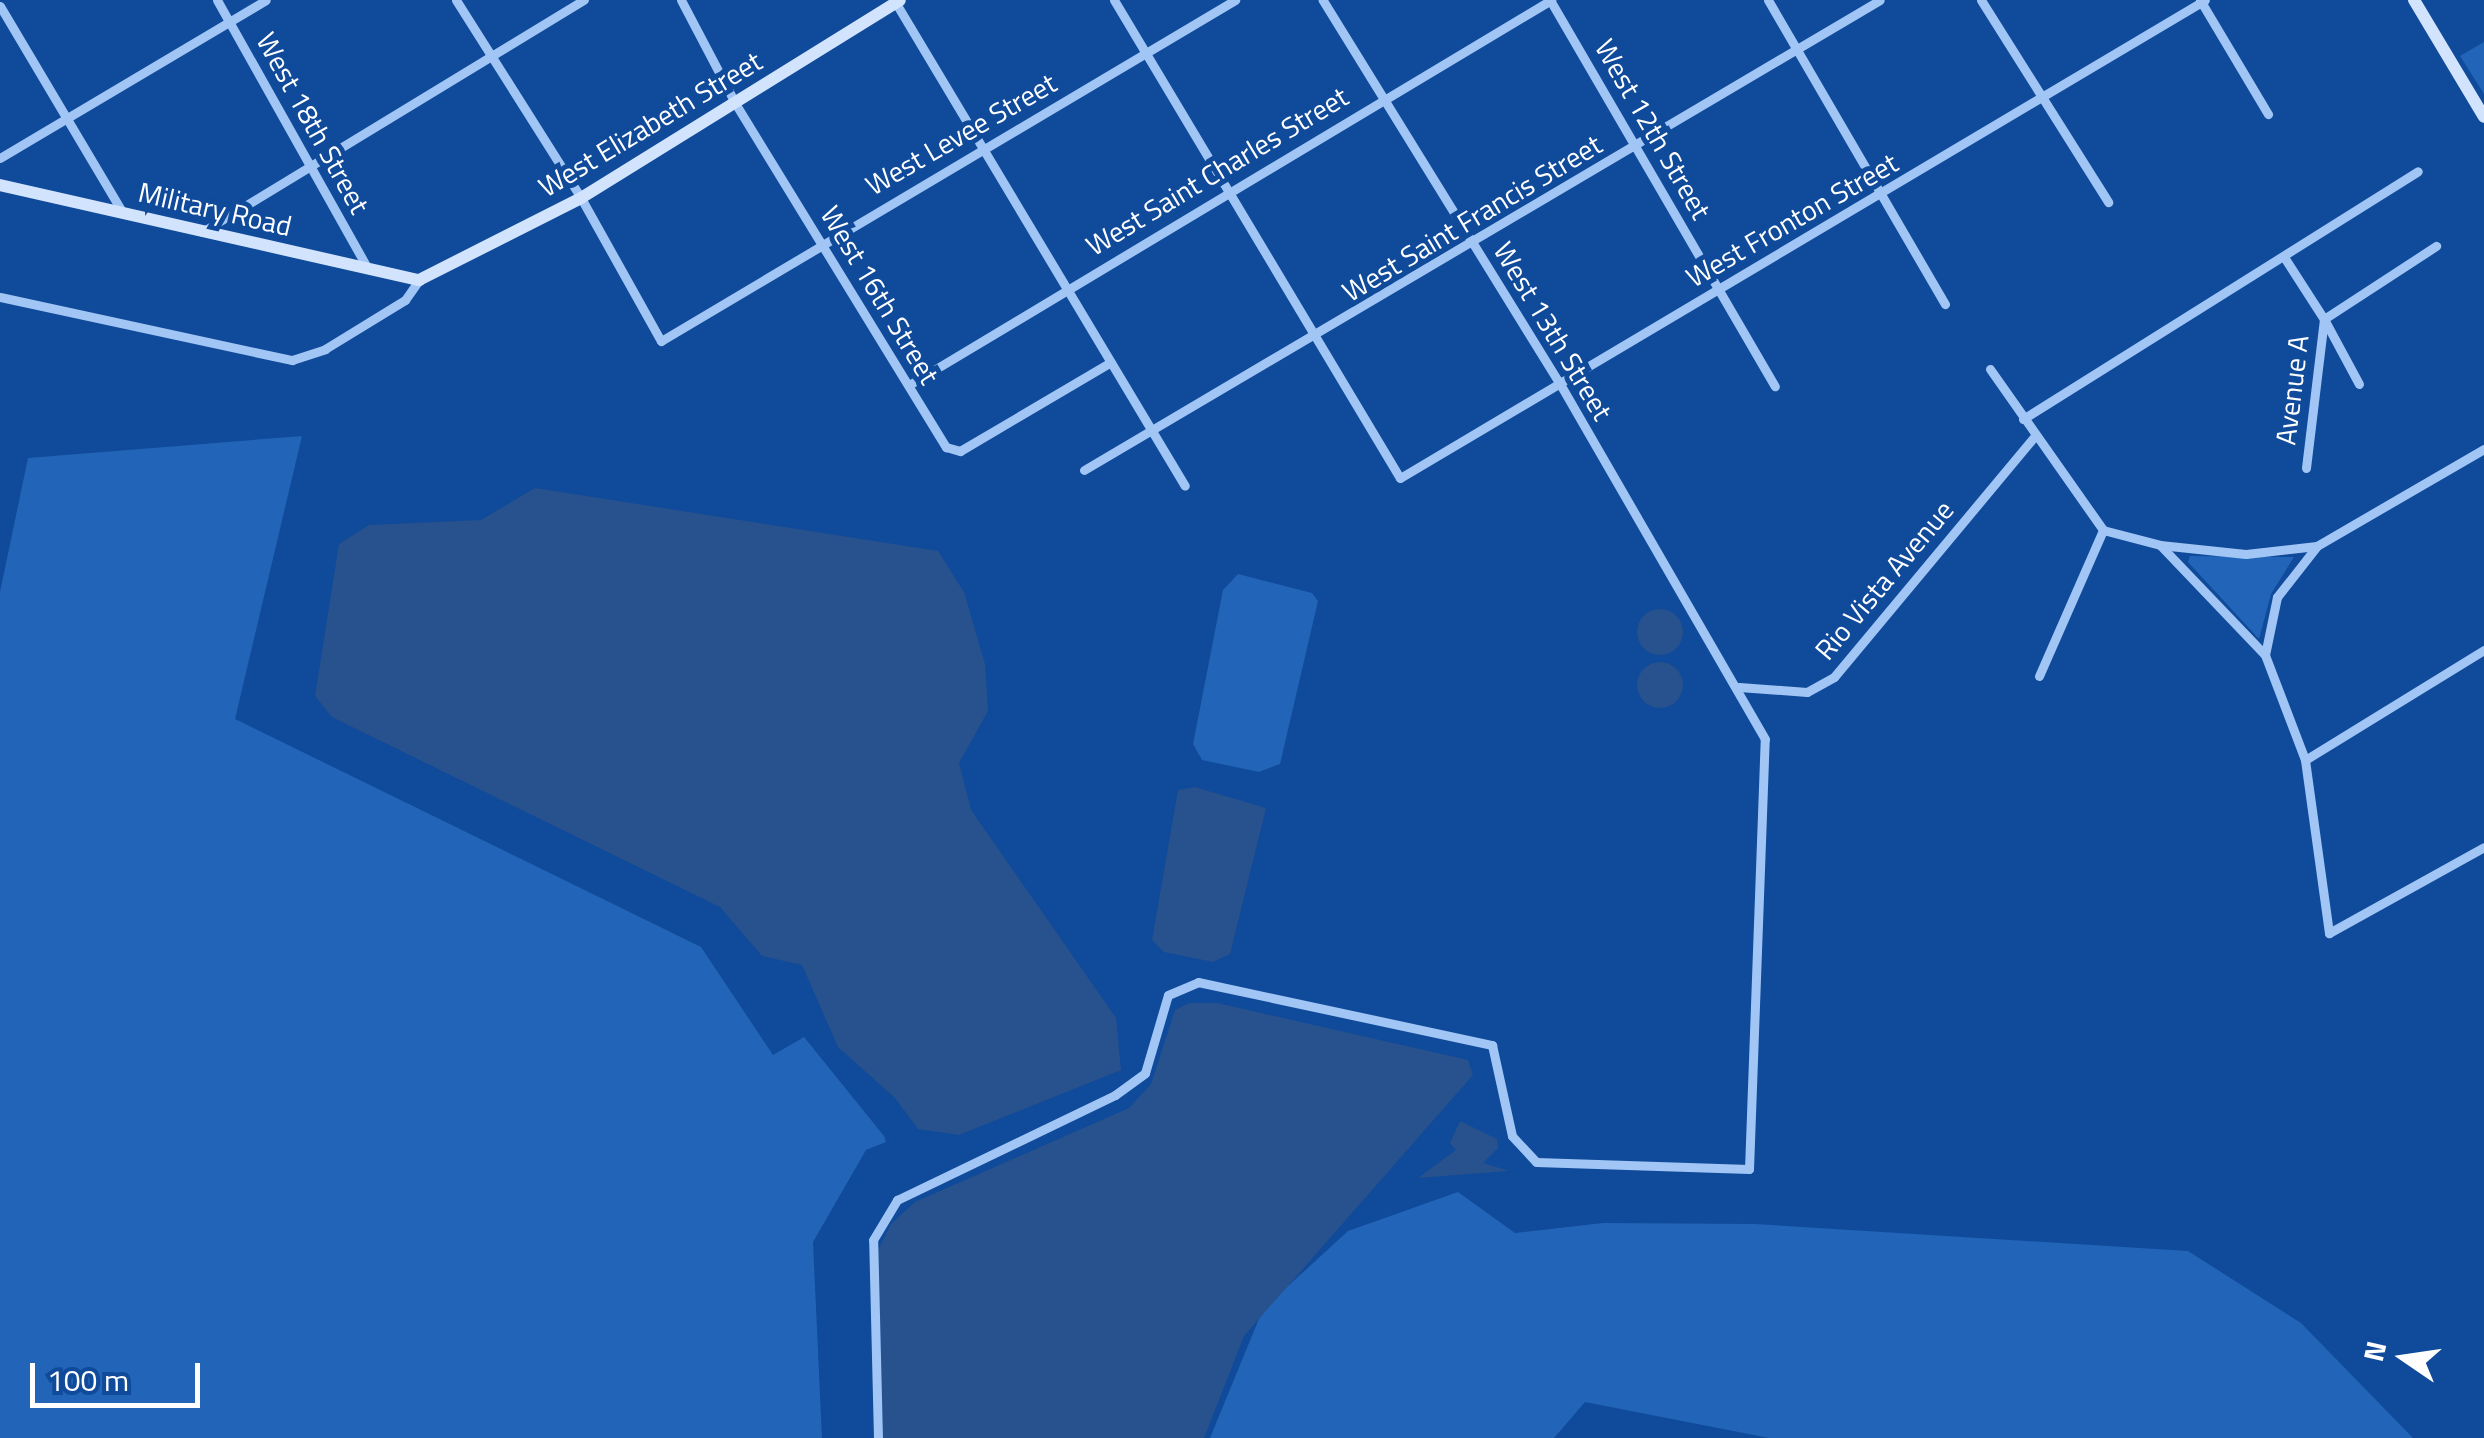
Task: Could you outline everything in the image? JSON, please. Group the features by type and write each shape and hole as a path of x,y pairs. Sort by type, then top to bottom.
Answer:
{"street":[{"name":"West 18th Street","path":"217,0 368,269"},
{"path":"0,158 266,0"},
{"path":"456,0 489,58 582,198"},
{"path":"201,233 584,0"},
{"name":"West 16th Street","path":"682,0 735,103 823,240 939,439 960,451 1111,362"},
{"path":"1114,0 1314,338"},
{"name":"West Levee Street","path":"582,198 661,341 823,240 1235,0"},
{"name":"West 13th Street","path":"878,1438 872,1240 897,1200 1115,1095 1144,1072 1168,995 1198,982 1492,1045 1512,1136 1536,1162 1749,1169 1764,738 1739,687 1558,381 1324,0"},
{"name":"West Saint Charles Street","path":"909,386 1228,189 1550,0"},
{"name":"West 12th Street","path":"1550,0 1639,146 1775,386"},
{"path":"1768,0 1945,304"},
{"name":"West Saint Francis Street","path":"1084,470 1314,338 1880,0"},
{"path":"1981,0 2108,202"},
{"path":"2414,0 2484,117"},
{"path":"897,1 1185,486"},
{"name":"West Elizabeth Street","path":"419,280 582,198 897,1"},
{"path":"2202,1 2268,114"},
{"name":"West Fronton Street","path":"1314,338 1400,478 1558,381 1880,197 2042,93 2202,1"},
{"path":"0,6 124,215"},
{"path":"2023,419 2418,171"},
{"name":"Military Road","path":"0,185 419,280"},
{"name":"Avenue A","path":"2324,319 2436,246"},
{"name":"Avenue A","path":"2284,257 2359,384"},
{"path":"0,297 292,360 325,349 405,300 419,280"},
{"name":"Avenue A","path":"2306,468 2324,319"},
{"path":"1990,369 2033,438 2103,530 2160,545 2246,554 2316,546"},
{"name":"Rio Vista Avenue","path":"1739,687 1806,692 1834,677 2033,438"},
{"path":"2265,655 2277,597 2316,546 2484,449"},
{"path":"2040,676 2103,530"},
{"path":"2160,545 2265,655 2305,760 2329,933 2484,847"},
{"path":"2305,760 2484,650"}],"shaded area":[{"path":"2484,42 2484,94 2460,56"},
{"path":"302,436 235,719 701,947 773,1055 804,1037 884,1136 886,1142 866,1150 813,1242 822,1438 0,1438 0,592 28,458"},
{"path":"535,488 938,551 964,592 985,664 988,711 959,763 971,810 1116,1018 1121,1070 959,1135 918,1129 895,1098 838,1047 802,965 762,956 720,907 332,717 315,696 339,544 369,525 481,520"},
{"path":"2190,556 2294,557 2271,594 2259,639 2188,562"},
{"path":"1238,574 1312,593 1318,601 1280,764 1259,772 1202,760 1193,744 1223,590"},
{"path":"1660,609 1676,616 1683,632 1676,648 1660,655 1644,648 1637,632 1644,616"},
{"path":"1660,662 1676,669 1683,685 1676,701 1660,708 1644,701 1637,685 1644,669"},
{"path":"1195,787 1266,808 1230,954 1213,962 1164,952 1152,940 1178,790"},
{"path":"1189,1003 1217,1003 1468,1060 1473,1075 1244,1336 1204,1438 883,1438 878,1250 891,1224 915,1202 1129,1108 1151,1084 1175,1010"},
{"path":"1460,1121 1497,1139 1498,1148 1483,1163 1509,1171 1418,1178 1456,1150 1450,1143"},
{"path":"1458,1192 1515,1233 1603,1223 1755,1224 2188,1251 2301,1323 2413,1438 1769,1438 1585,1402 1554,1438 1210,1438 1263,1309 1348,1231"}]}
